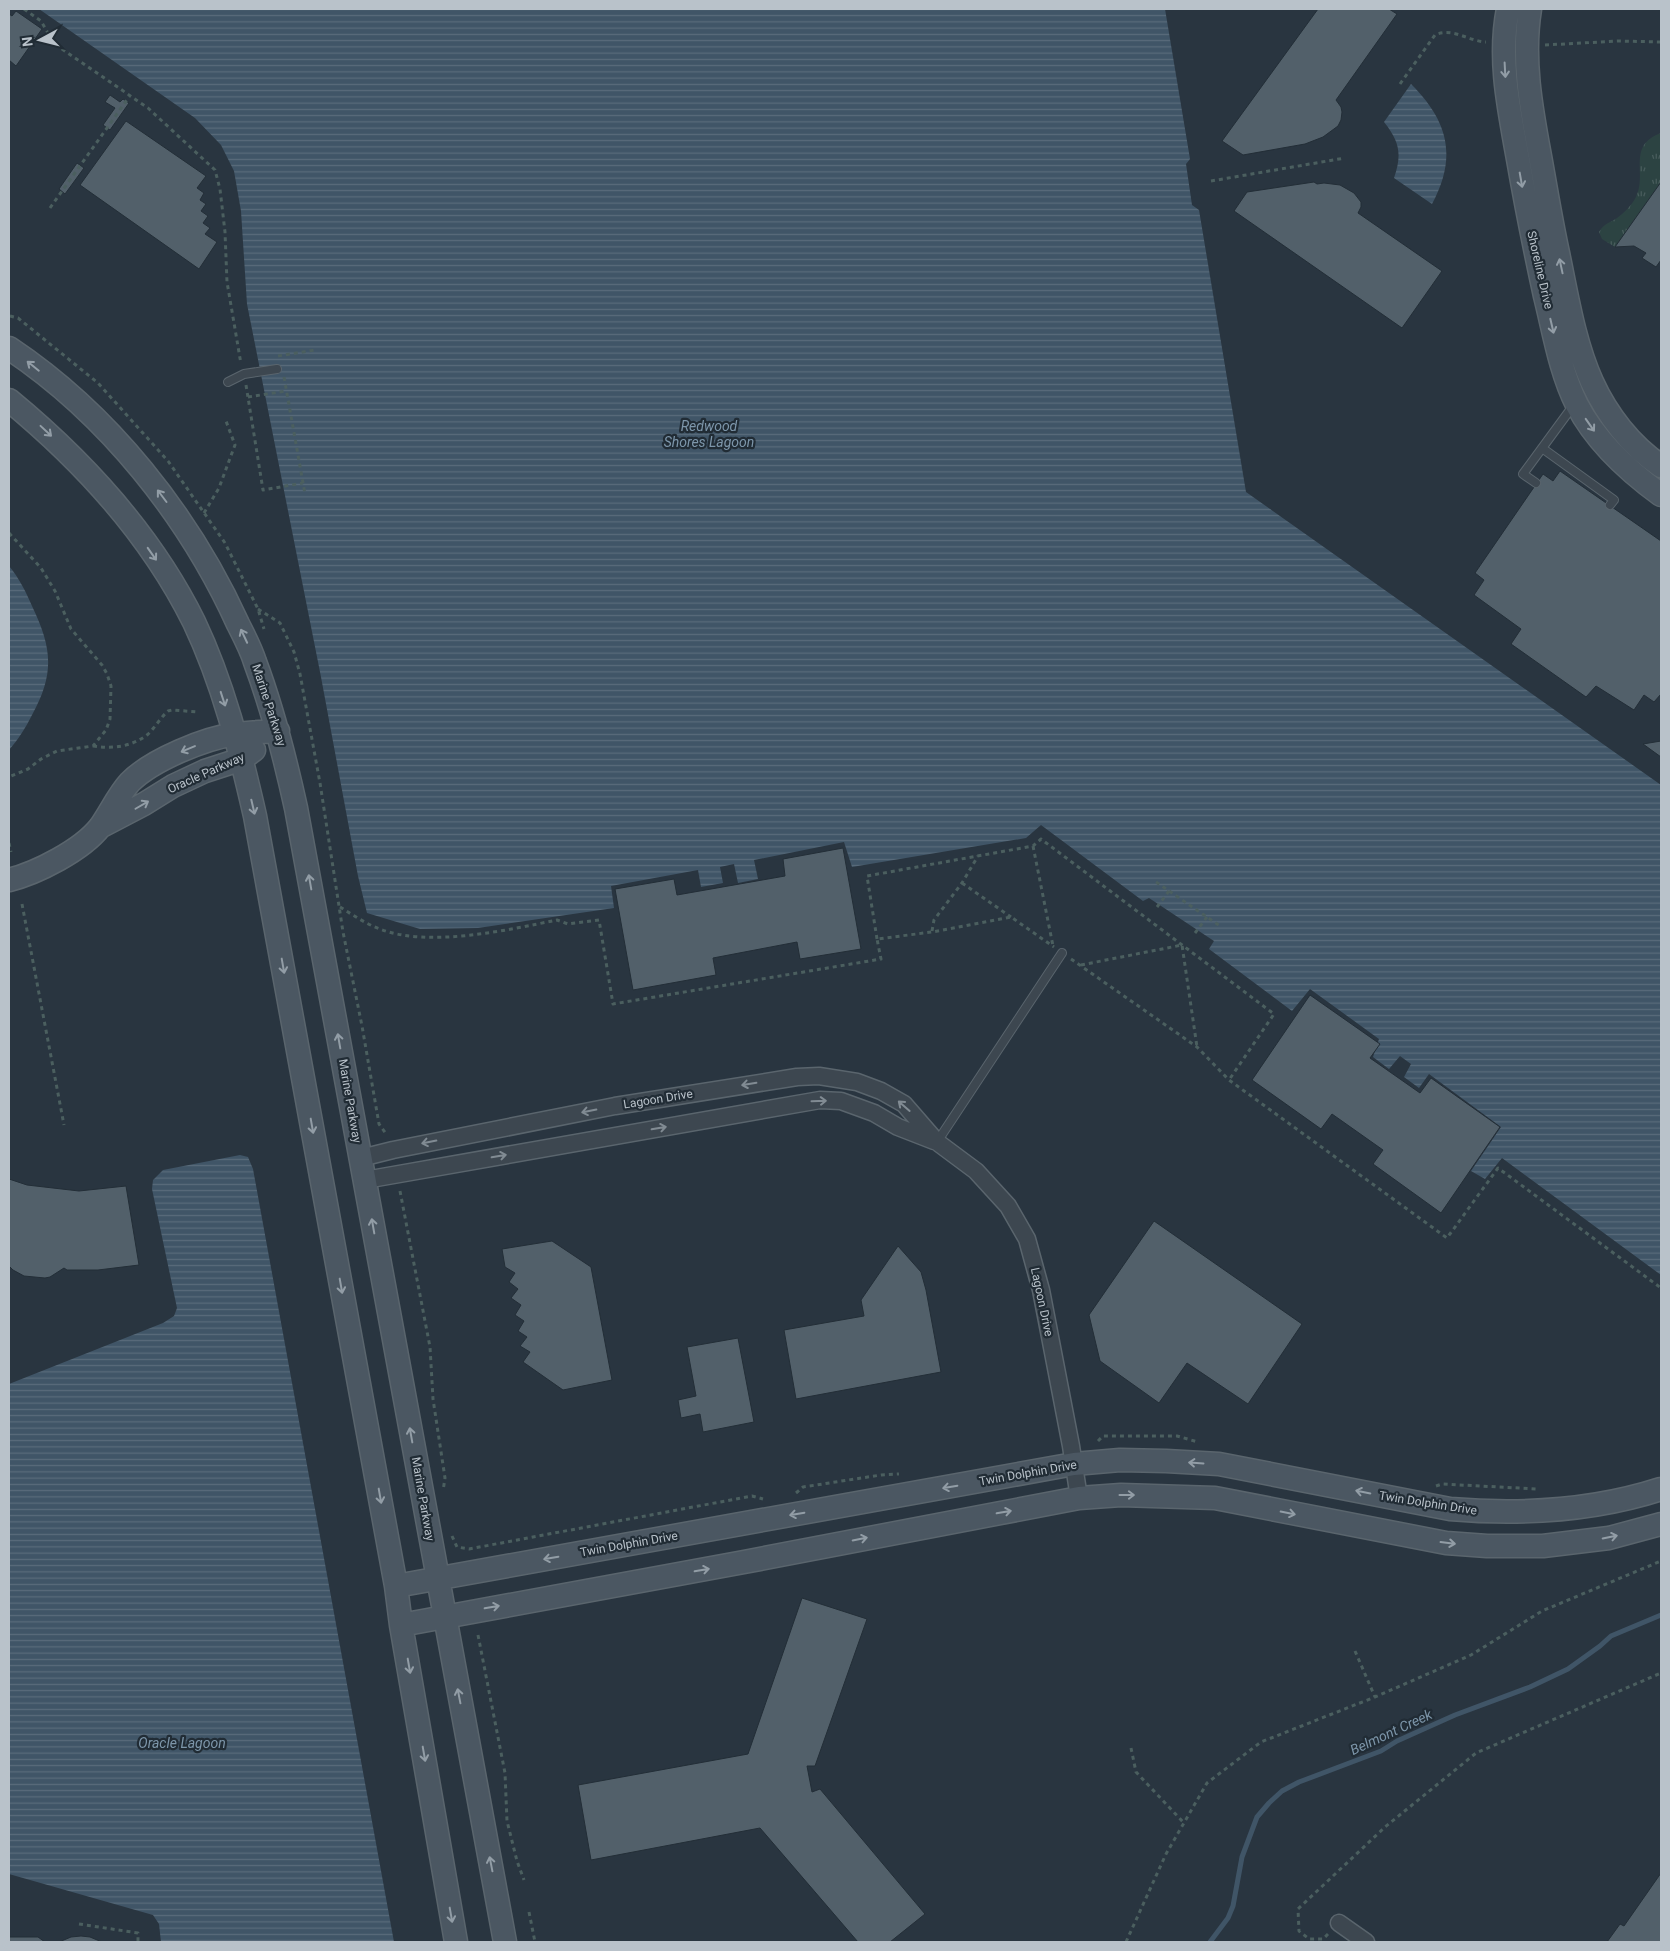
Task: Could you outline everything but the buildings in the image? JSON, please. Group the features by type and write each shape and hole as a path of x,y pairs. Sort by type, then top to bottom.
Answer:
{"main road":[{"name":"Shoreline Drive","path":"1508,9 1504,43 1506,96 1536,259 1562,366 1576,404 1588,424 1609,450 1642,481 1661,495"},
{"name":"Shoreline Drive","path":"1530,9 1527,71 1535,130 1556,242 1580,347 1592,382 1610,414 1632,441 1661,466"},
{"name":"Marine Parkway","path":"9,348 70,396 121,446 162,495 220,584 255,660 278,731 296,808 505,1942"},
{"path":"9,400 43,428 91,474 128,520 162,569 193,622 216,675 235,734 255,816 396,1586 456,1942"},
{"name":"Oracle Parkway","path":"9,880 43,866 81,845 99,828 130,783 160,760 199,744 235,734 278,731"},
{"name":"Oracle Parkway","path":"99,828 173,786 205,771 242,759 278,731"},
{"name":"Twin Dolphin Drive","path":"396,1586 1074,1464 1120,1460 1219,1464 1450,1509 1489,1512 1536,1512 1603,1504 1661,1489"},
{"path":"402,1625 1078,1498 1121,1495 1215,1498 1446,1543 1488,1546 1543,1546 1609,1538 1661,1524"}],"street":[{"name":"Lagoon Drive","path":"361,1158 615,1106 797,1077 819,1076 857,1082 881,1091 904,1104 938,1142 976,1170 1008,1206 1027,1239 1041,1290 1074,1464 1078,1498"},
{"name":"Lagoon Drive","path":"365,1180 820,1100 841,1101 874,1113 898,1127 938,1142"},
{"path":"1339,1923 1366,1942"}],"lane":[{"path":"228,382 244,374 277,369"},
{"path":"1536,483 1523,474 1576,404"},
{"path":"1542,448 1614,500 1610,505"},
{"path":"938,1142 1062,953"}],"path":[{"path":"24,9 42,21 52,40 62,49 129,97 148,108 215,170 220,189 225,232 227,282 263,490 303,483"},
{"path":"1400,84 1435,35 1442,32 1452,32 1467,39 1491,42"},
{"path":"1540,45 1619,41 1661,42"},
{"path":"50,208 129,97"},
{"path":"1211,181 1344,158"},
{"path":"284,377 305,494"},
{"path":"248,398 286,391"},
{"path":"204,513 219,488 235,445 226,421"},
{"path":"9,532 41,568 55,590 71,629 108,674 111,686 110,719 106,730 93,746"},
{"path":"258,608 280,623 294,652 320,783 343,932 379,1124 391,1138"},
{"path":"9,777 28,769 56,751 93,746 118,748 132,743 147,735 168,711 200,712"},
{"path":"340,907 381,930 397,934 428,937 448,938 477,935 558,920 568,924 599,920 613,1004 881,959 867,876 1033,846 1041,839 1274,1014 1229,1080"},
{"path":"9,843 11,852"},
{"path":"1033,846 1053,946"},
{"path":"932,932 934,920 962,883 978,856"},
{"path":"1156,882 1220,926"},
{"path":"962,883 1197,1047 1229,1080 1448,1238 1498,1168 1661,1288"},
{"path":"1158,907 1169,891"},
{"path":"22,904 64,1125"},
{"path":"877,939 932,932 1011,917"},
{"path":"1195,933 1207,917"},
{"path":"1081,965 1182,945"},
{"path":"1182,945 1197,1047"},
{"path":"400,1190 430,1347 433,1399 445,1478 444,1499"},
{"path":"1097,1442 1103,1436 1177,1436 1202,1443"},
{"path":"1432,1488 1442,1484 1545,1489"},
{"path":"451,1532 457,1547 469,1549 752,1496 763,1499"},
{"path":"1126,1942 1166,1854 1207,1783 1262,1742 1471,1656 1542,1610 1661,1561"},
{"path":"478,1635 504,1773 507,1821 517,1862 524,1880"},
{"path":"1355,1651 1375,1697"},
{"path":"1339,1923 1323,1939 1309,1939 1299,1931 1298,1909 1385,1827 1476,1753 1661,1673"},
{"path":"1131,1748 1136,1772 1184,1823"},
{"path":"529,1912 535,1942"},
{"path":"79,1924 138,1932 138,1942"}],"green space":[{"path":"1661,133 1661,182 1615,247 1602,239 1599,232 1605,225 1622,214 1636,197 1639,188 1641,153 1644,145 1650,138"}],"water":[{"name":"Redwood Shores Lagoon","path":"39,9 1165,9 1190,159 1186,164 1192,205 1199,210 1246,492 1661,785 1661,1275 1502,1158 1485,1179 1471,1171 1501,1127 1429,1074 1419,1088 1404,1077 1411,1064 1400,1056 1389,1069 1373,1057 1379,1039 1310,989 1292,1011 1209,949 1214,941 1149,898 1143,901 1041,825 1026,838 852,867 844,842 754,860 758,879 738,883 734,864 720,867 723,883 701,887 698,870 611,886 614,908 478,928 420,929 367,913 358,876 321,677 247,304 241,211 234,171 221,145 195,118"},
{"path":"1411,84 1434,112 1441,126 1445,141 1445,171 1432,204 1394,178 1397,170 1398,149 1393,136 1384,122"},
{"path":"9,566 22,585 39,621 47,648 48,660 45,686 39,700 24,729 9,750"},
{"name":"Oracle Lagoon","path":"240,1155 248,1157 253,1169 394,1942 161,1942 159,1924 153,1915 9,1874 9,1384 163,1323 174,1316 177,1308 152,1189 153,1180 163,1170"}],"waterway":[{"name":"Belmont Creek","path":"1210,1942 1228,1918 1233,1906 1242,1857 1257,1817 1282,1791 1299,1782 1381,1751 1397,1741 1455,1715 1530,1687 1568,1669 1611,1636 1661,1615"}]}
